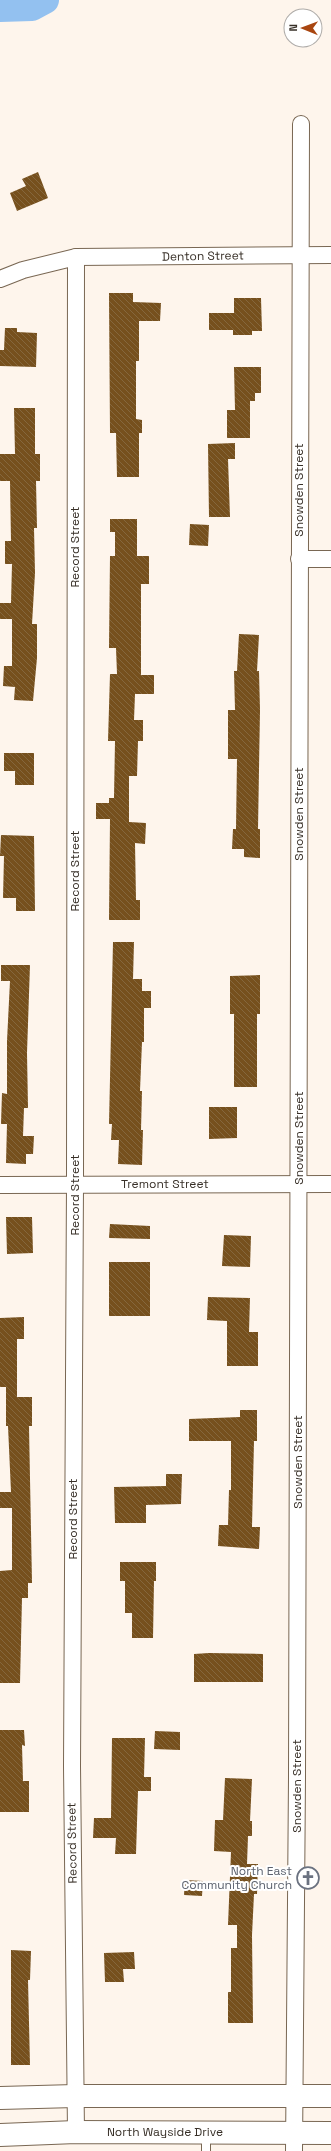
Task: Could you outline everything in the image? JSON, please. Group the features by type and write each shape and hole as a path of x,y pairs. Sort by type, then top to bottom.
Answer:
{"main road":[{"path":"0,2098 75,2096 331,2096"},
{"name":"North Wayside Drive","path":"0,2135 76,2132 206,2142 294,2142 331,2133"}],"street":[{"name":"Snowden Street","path":"294,2142 299,1184 301,124"},
{"name":"Denton Street","path":"0,279 23,270 76,257 331,255"},
{"name":"Record Street","path":"76,257 75,1184 72,1774 76,2132"},
{"path":"299,559 331,559"},
{"name":"Tremont Street","path":"0,1185 331,1184"}],"building":[{"path":"38,172 48,198 17,211 10,193 26,186 22,179"},
{"path":"109,293 133,293 133,302 161,303 160,321 139,321 139,361 136,361 136,419 142,420 142,433 139,433 139,477 117,477 116,433 110,433"},
{"path":"234,298 261,298 262,331 252,331 252,335 233,335 233,330 209,330 209,313 234,313"},
{"path":"5,328 17,328 17,332 37,333 36,367 0,366 0,350 4,350"},
{"path":"234,367 261,367 261,393 255,393 255,401 250,401 250,438 227,438 227,410 235,410"},
{"path":"14,408 35,408 35,454 40,454 40,481 36,481 37,528 34,528 35,573 32,624 37,624 37,658 33,701 14,700 15,687 3,686 4,666 12,666 12,619 0,619 0,603 11,603 12,564 5,564 5,541 11,541 10,481 0,481 0,454 15,454"},
{"path":"235,443 235,459 228,459 230,517 209,517 208,444"},
{"path":"110,519 137,519 137,556 149,556 149,584 141,584 141,675 154,675 154,694 135,694 134,720 143,720 143,741 138,741 137,776 129,776 129,822 146,823 145,844 135,843 136,900 140,900 140,920 109,920 110,819 96,819 96,803 109,803 109,798 114,798 115,741 108,741 110,674 117,674 116,648 109,648 110,556 115,556 115,532 110,532"},
{"path":"190,524 209,525 208,546 189,545"},
{"path":"239,634 259,635 257,671 259,671 260,710 258,829 260,829 260,858 244,857 244,849 232,849 233,829 236,829 237,759 228,759 228,710 235,710 234,671 237,671"},
{"path":"4,753 34,753 34,785 15,785 15,771 4,771"},
{"path":"1,835 34,836 35,911 16,911 16,898 3,898 4,856 0,856"},
{"path":"113,942 134,942 133,979 142,979 142,991 151,991 151,1008 144,1008 144,1042 142,1042 140,1091 142,1091 142,1165 118,1164 119,1140 111,1140 112,1124 109,1124"},
{"path":"1,965 30,965 27,1053 28,1108 24,1108 23,1136 34,1136 33,1154 26,1154 26,1164 6,1163 7,1124 1,1124 2,1093 7,1094 7,1041 10,981 1,981"},
{"path":"260,975 260,1014 257,1014 257,1087 234,1087 234,1014 230,1014 230,976"},
{"path":"209,1107 237,1107 237,1138 209,1139"},
{"path":"6,1217 32,1217 33,1253 7,1254"},
{"path":"110,1224 150,1226 150,1239 109,1238"},
{"path":"224,1235 251,1236 250,1267 222,1266"},
{"path":"109,1262 150,1262 150,1316 109,1316"},
{"path":"208,1297 250,1298 249,1332 258,1332 258,1366 227,1366 227,1321 207,1320"},
{"path":"24,1317 24,1339 17,1339 17,1397 32,1397 32,1426 29,1426 32,1583 28,1583 28,1598 22,1598 20,1683 0,1683 0,1571 12,1570 12,1508 0,1508 0,1492 11,1492 8,1426 6,1426 6,1387 0,1387 0,1318"},
{"path":"240,1410 257,1410 257,1441 254,1441 252,1527 260,1527 259,1549 218,1546 219,1525 228,1525 229,1490 231,1490 231,1441 189,1441 189,1419 240,1417"},
{"path":"166,1474 182,1474 181,1504 146,1505 146,1523 115,1523 114,1487 166,1486"},
{"path":"120,1562 156,1562 156,1581 154,1581 153,1638 132,1638 132,1613 125,1613 125,1581 120,1581"},
{"path":"194,1654 263,1654 263,1682 194,1682"},
{"path":"0,1730 24,1730 25,1746 22,1745 23,1781 29,1781 29,1812 0,1812"},
{"path":"155,1731 180,1732 180,1750 154,1749"},
{"path":"112,1738 145,1738 144,1777 151,1777 151,1791 138,1791 136,1854 115,1854 116,1838 93,1838 94,1818 111,1818"},
{"path":"225,1778 252,1779 250,1821 252,1821 252,1836 248,1836 247,1864 258,1864 257,1894 254,1894 252,1935 253,2023 228,2023 228,1992 231,1992 231,1948 237,1948 237,1925 228,1925 231,1852 214,1851 215,1820 223,1820"},
{"path":"185,1880 203,1881 202,1896 184,1895"},
{"path":"11,1950 31,1951 30,1980 28,1980 30,2065 11,2065"},
{"path":"134,1952 135,1969 123,1969 124,1982 105,1982 104,1953"}],"waterway":[{"path":"0,8 32,7 45,0"}],"place":[{"name":"North East Community Church","path":"308,1878"}]}
